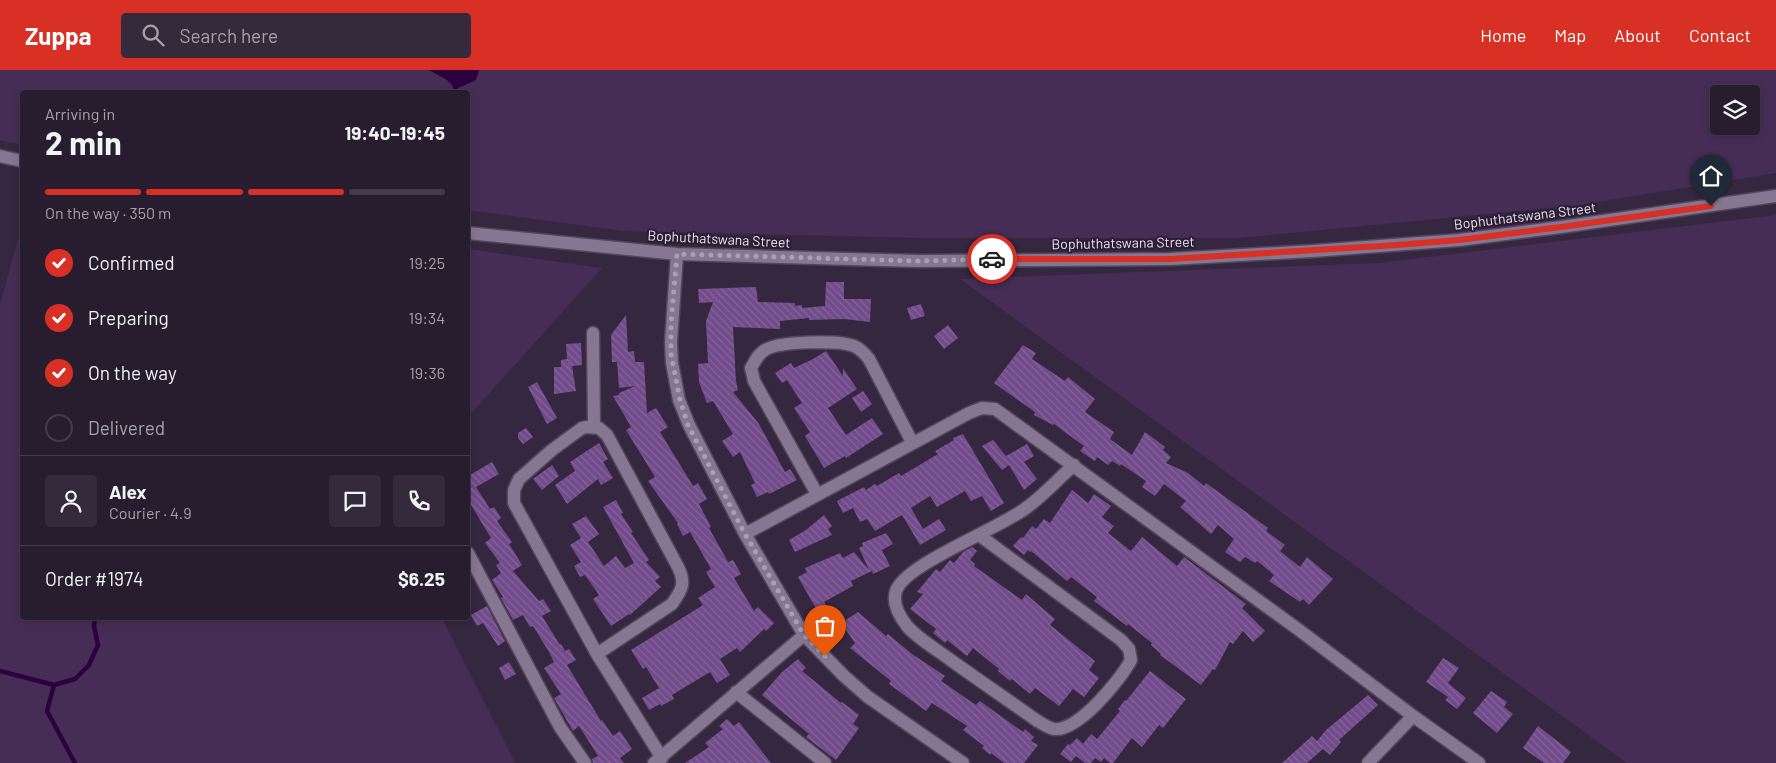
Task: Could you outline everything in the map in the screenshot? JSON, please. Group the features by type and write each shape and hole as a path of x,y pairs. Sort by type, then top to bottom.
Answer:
{"street":[{"path":"0,156 20,161"},
{"name":"Bophuthatswana Street","path":"470,232 677,254 918,261 1125,260 1234,256 1459,240 1776,196"},
{"path":"677,254 671,342 672,363 680,400 688,425 745,534 804,635 844,676 868,697 963,763"},
{"path":"593,333 594,426"},
{"path":"817,494 754,381 751,368 756,358 765,350 774,346 816,342 842,343 860,350 869,359 912,442"},
{"path":"745,534 968,413 989,408 998,410 1479,763"},
{"path":"597,654 672,604 681,592 684,582 678,567 607,435 594,426 582,428 524,474 515,485 514,504 597,654 658,760 804,635"},
{"path":"979,535 1121,640 1128,649 1131,660 1125,671 1092,708 1068,726 1053,729 1036,720 911,630 896,608 894,599 896,590 914,570 1026,508 1074,465"},
{"path":"470,557 560,726 584,763"},
{"path":"736,692 825,763"},
{"path":"1368,763 1413,716"}],"shaded area":[{"path":"0,70 1776,70 1776,173 1579,205 1239,238 921,238 624,231 470,210 470,90 20,90 20,145 0,140"},
{"path":"429,70 479,70 476,80 456,89 447,80"},
{"path":"1776,215 1776,763 1627,763 960,279 1379,263"},
{"path":"20,233 20,620 443,620 515,763 0,763 0,304"},
{"path":"470,249 602,268 470,415"}],"building":[{"path":"826,282 844,282 844,299 871,299 870,322 844,319 809,320 809,318 780,321 780,329 733,327 738,390 733,392 759,424 785,472 790,469 797,480 769,494 768,492 757,497 751,485 755,483 740,452 733,457 722,441 733,434 713,401 707,403 699,382 698,364 708,363 706,321 713,302 699,303 698,289 756,287 758,302 795,303 795,306 802,305 802,308 825,306"},
{"path":"921,304 925,316 911,320 907,308"},
{"path":"626,315 628,352 634,351 635,362 644,362 647,413 656,408 668,427 660,432 693,486 698,483 707,499 699,504 711,527 709,528 728,562 733,560 741,574 734,578 754,611 758,607 774,623 766,631 764,629 740,652 737,648 720,659 730,675 717,683 710,672 672,695 674,699 649,710 642,698 659,688 646,667 643,669 631,650 703,605 698,598 715,587 706,572 711,569 690,532 683,536 678,523 648,481 655,477 626,430 631,427 613,396 619,395 619,393 635,386 619,388 617,362 612,362 611,335"},
{"path":"948,325 958,338 944,349 934,336"},
{"path":"581,343 582,365 572,366 576,391 554,394 554,367 561,367 561,360 567,359 566,344"},
{"path":"1023,345 1036,353 1032,359 1065,381 1068,377 1095,399 1085,412 1114,432 1110,439 1132,455 1145,432 1165,447 1163,450 1171,457 1166,463 1188,473 1204,486 1206,483 1268,528 1266,531 1285,545 1280,551 1300,567 1307,557 1333,579 1309,605 1303,599 1300,602 1269,581 1274,575 1257,561 1255,563 1245,557 1240,562 1225,552 1234,539 1218,525 1211,534 1180,507 1186,501 1164,484 1155,496 1142,487 1146,481 1121,464 1120,466 1112,461 1108,465 1097,457 1095,461 1080,451 1084,446 1054,424 1034,415 1035,412 994,383"},
{"path":"826,351 843,376 843,368 857,389 828,408 846,435 872,418 883,434 846,458 845,456 824,468 805,436 810,432 794,408 802,403 787,380 782,383 775,373 791,363 794,368"},
{"path":"537,382 557,418 547,424 528,387"},
{"path":"863,391 872,404 861,412 852,398"},
{"path":"526,428 533,437 523,444 518,438 518,433"},
{"path":"963,434 1004,503 991,511 982,496 971,501 965,491 937,507 930,496 911,508 923,529 939,519 946,530 920,545 902,515 875,531 867,519 860,522 853,508 843,513 837,501 864,487 866,490 875,484 877,486 899,473 901,476 938,454 935,451 954,440 953,438"},
{"path":"993,440 1006,456 1027,444 1034,456 1024,462 1037,479 1024,490 1009,465 1002,470 982,446"},
{"path":"599,443 608,459 603,462 613,478 601,485 598,479 567,504 555,485 575,471 570,462"},
{"path":"492,462 499,474 476,487 490,509 494,507 501,518 497,521 512,542 509,544 522,565 513,571 539,601 543,599 551,611 542,616 560,645 565,651 569,649 576,660 567,665 601,721 613,736 620,731 632,749 620,758 624,763 593,763 592,759 598,756 579,726 573,731 554,698 561,694 544,668 554,662 549,652 533,626 530,627 523,615 513,620 501,598 503,597 492,580 501,573 496,565 500,563 485,543 491,538 470,503 470,475"},
{"path":"552,465 559,476 542,490 533,479"},
{"path":"1072,490 1088,503 1094,494 1111,506 1102,517 1114,526 1108,533 1131,551 1142,537 1177,566 1184,557 1246,604 1242,608 1265,631 1253,642 1243,631 1233,644 1230,642 1215,670 1213,669 1201,685 1160,655 1151,645 1152,643 1128,624 1127,626 1094,601 1097,597 1071,577 1067,581 1031,551 1028,550 1024,555 1013,546 1021,537 1023,538 1032,526 1036,529 1044,519 1050,523"},
{"path":"616,500 623,513 621,514 633,532 631,533 649,560 646,562 660,577 655,581 661,587 630,615 611,626 593,599 599,595 585,575 580,577 574,566 581,562 570,545 581,538 572,524 586,516 599,534 588,542 604,566 616,556 625,568 634,563 603,507"},
{"path":"824,515 832,526 828,529 832,535 795,552 789,540 806,530"},
{"path":"886,533 893,544 882,550 890,566 873,574 872,571 851,581 853,586 824,602 832,615 823,621 798,577 807,572 805,568 840,553 843,558 854,552 869,570 859,548 863,546 862,543"},
{"path":"972,547 977,551 970,560 975,564 974,566 1022,600 1026,594 1055,619 1050,625 1095,661 1089,670 1099,678 1084,697 1073,689 1059,706 1035,688 1030,694 1012,679 1010,681 998,671 999,669 973,648 967,656 947,640 945,643 933,633 936,629 910,609 923,594 917,592 936,569 940,572 950,560 954,563 963,552"},
{"path":"487,606 505,641 498,646 483,623 477,626 471,615"},
{"path":"858,612 886,636 888,634 912,654 945,676 941,681 976,705 980,701 1023,732 1025,729 1034,737 1031,741 1038,745 1024,763 1004,763 991,753 990,755 982,748 984,746 963,730 967,726 932,703 926,711 889,684 891,681 850,648 855,643 841,623"},
{"path":"1443,658 1459,668 1448,683 1466,698 1457,709 1445,700 1448,697 1426,682"},
{"path":"798,659 806,668 802,671 859,715 853,724 859,728 836,760 806,737 809,734 762,695 782,672"},
{"path":"509,662 516,674 505,680 499,668"},
{"path":"1150,671 1186,699 1163,728 1159,725 1142,747 1132,738 1113,763 1104,758 1101,762 1095,758 1091,763 1085,763 1076,756 1071,762 1060,754 1068,744 1070,745 1077,738 1083,744 1091,734 1097,739 1120,711 1118,709 1125,700"},
{"path":"1491,691 1507,702 1504,707 1513,714 1497,733 1473,713"},
{"path":"1368,695 1378,705 1339,740 1341,742 1330,755 1323,749 1307,763 1282,763 1312,736 1317,741 1326,730"},
{"path":"727,719 734,726 739,722 771,763 685,763 709,747 705,743 723,729 719,726"},
{"path":"1538,726 1571,752 1563,763 1544,763 1523,748"}],"waterway":[{"path":"455,84 456,90"},
{"path":"75,763 47,711 54,685 75,679 89,665 98,645 94,626 95,620"},
{"path":"0,671 54,685"}],"way so far":[{"path":"825,656 804,635 745,534 688,425 674,377 671,354 671,324 677,254 918,261 992,259"}],"route":[{"path":"992,259 1170,259 1397,245 1459,240 1711,206"}]}
